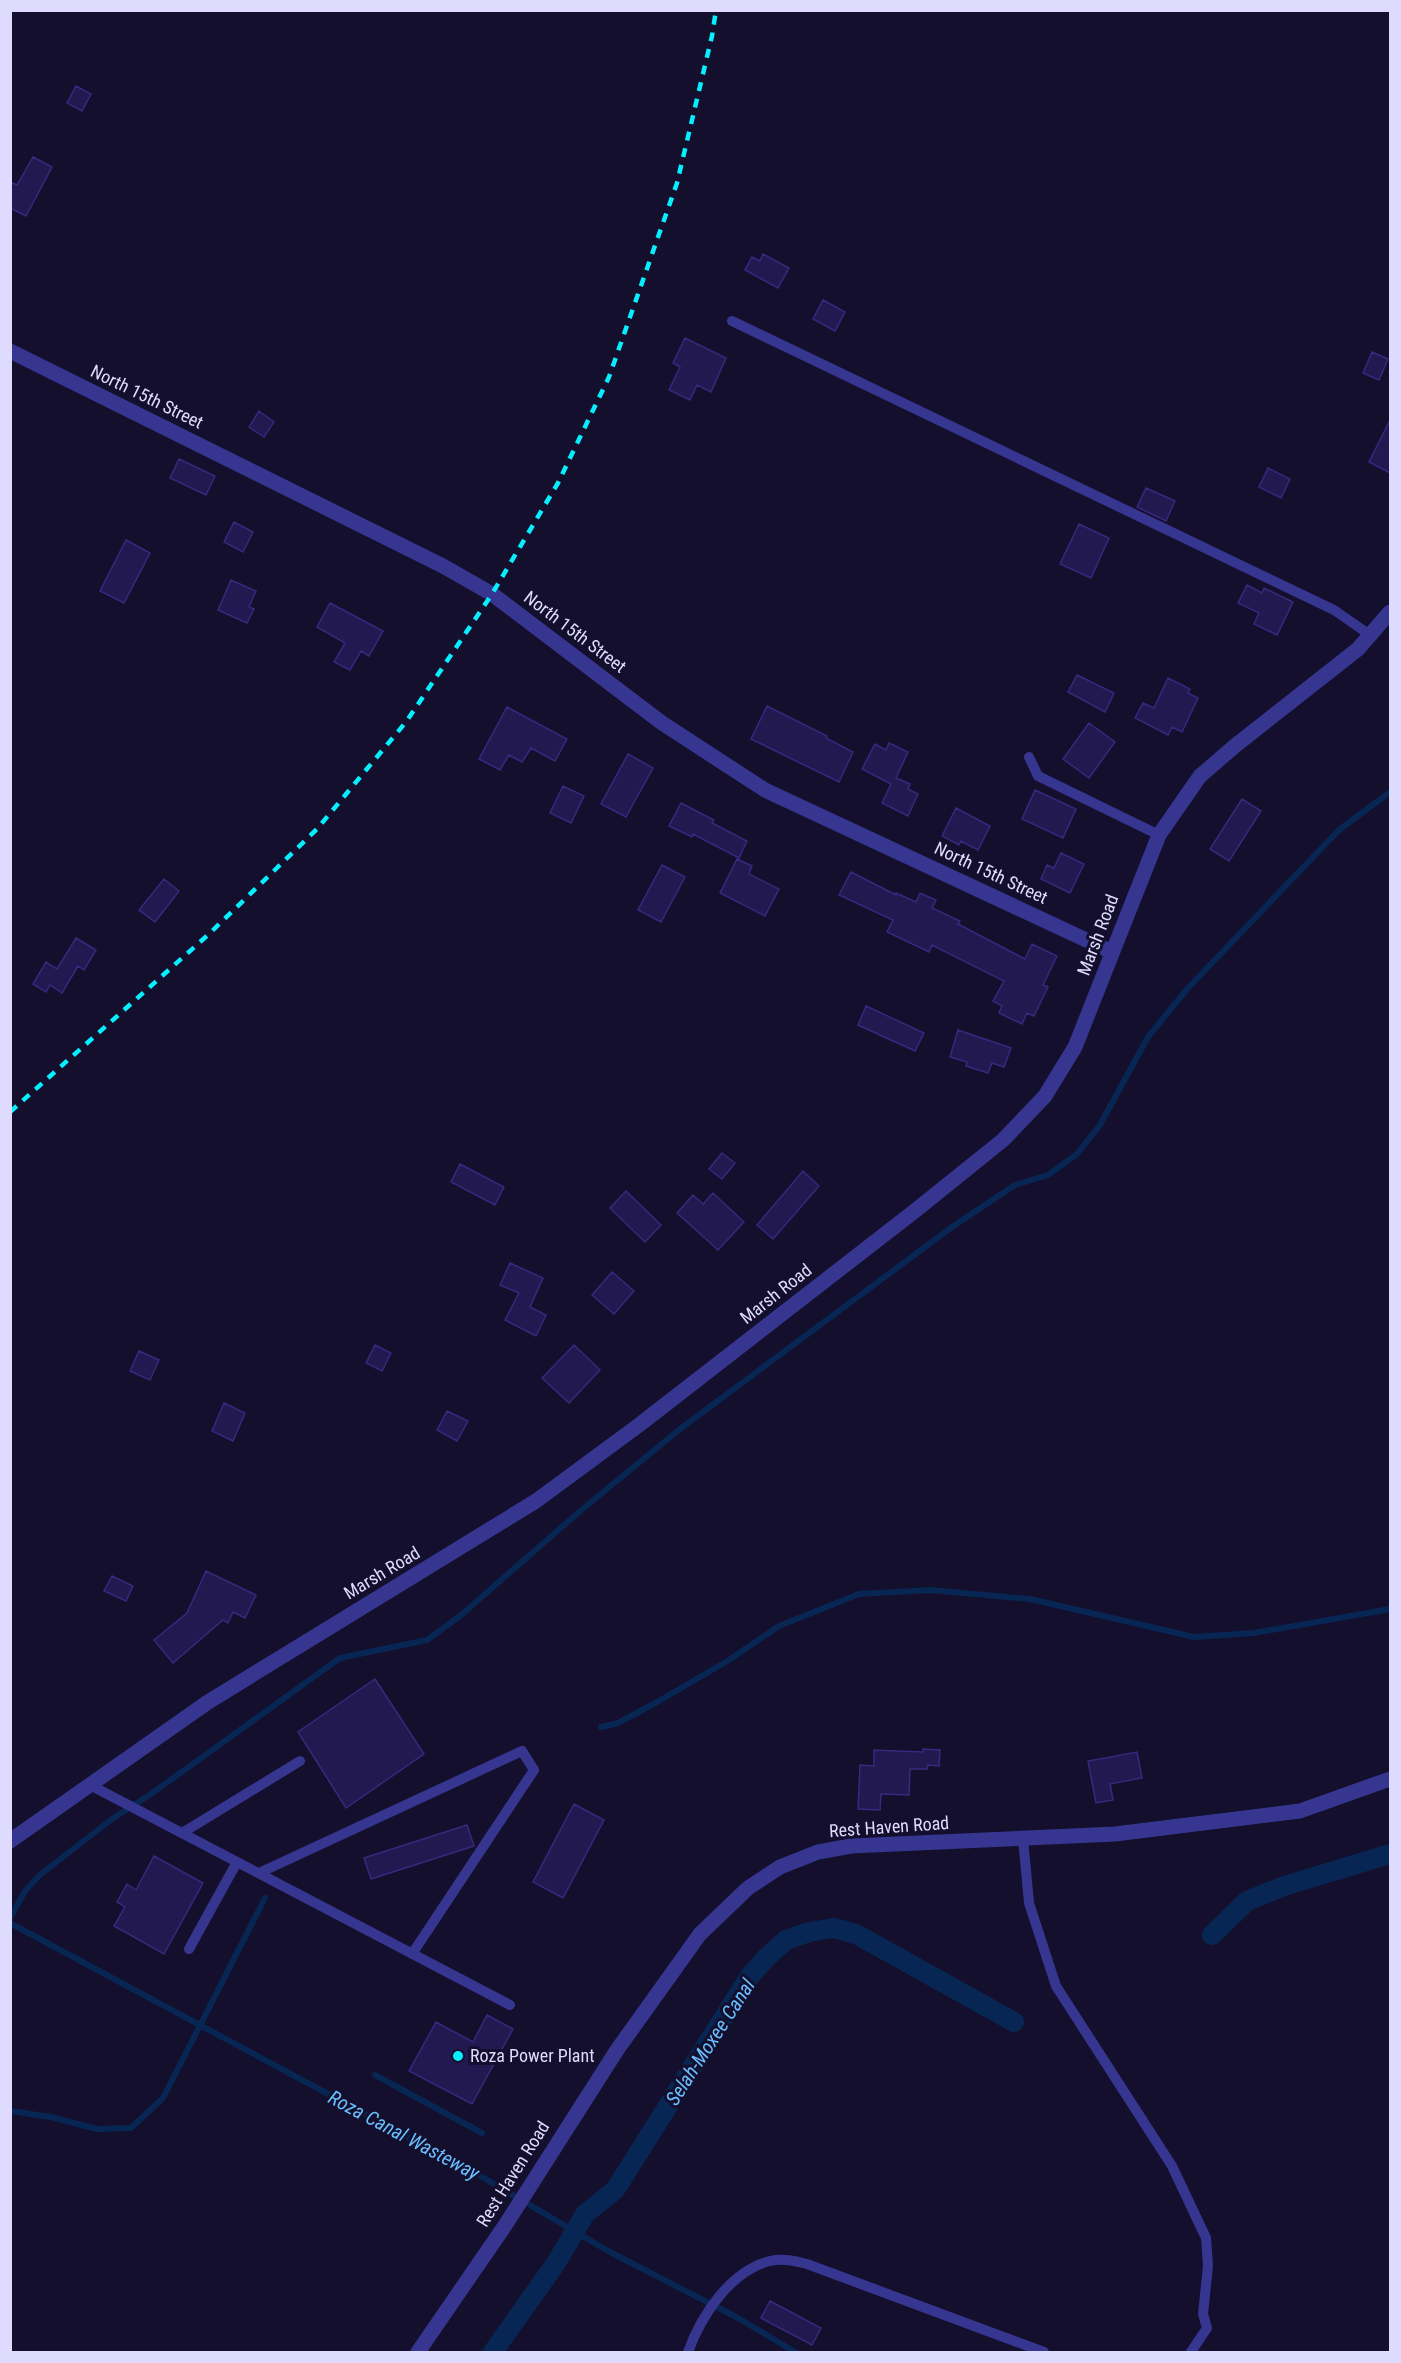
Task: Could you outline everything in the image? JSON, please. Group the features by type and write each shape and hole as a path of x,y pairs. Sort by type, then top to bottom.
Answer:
{"street":[{"name":"North 15th Street","path":"10,351 443,566 492,594 662,723 765,790 1112,952"},
{"name":"Marsh Road","path":"10,1841 208,1702 536,1501 741,1346 1004,1140 1045,1096 1075,1047 1159,835 1200,776 1358,649 1390,612"},
{"name":"Rest Haven Road","path":"418,2352 506,2224 531,2181 617,2050 700,1934 748,1888 780,1867 818,1852 851,1846 1115,1834 1300,1811 1390,1779"}],"lane":[{"path":"732,321 1334,610 1370,635"},
{"path":"1029,757 1038,776 1159,835"},
{"path":"259,1873 522,1750 534,1770 412,1954"},
{"path":"182,1833 300,1761"},
{"path":"90,1785 510,2005"},
{"path":"1023,1839 1029,1903 1056,1986 1172,2166 1206,2238 1208,2266 1203,2314 1207,2328 1191,2352"},
{"path":"189,1949 237,1862"},
{"path":"688,2352 701,2324 729,2285 754,2266 772,2260 791,2260 1044,2352"}],"building":[{"path":"76,86 91,94 82,111 67,103"},
{"path":"33,157 52,167 26,216 10,208 10,182 17,185"},
{"path":"763,254 789,268 778,288 745,270 752,257 760,261"},
{"path":"823,300 845,312 835,331 813,319"},
{"path":"685,338 726,358 711,392 697,385 690,400 669,390 680,367 673,363"},
{"path":"1372,352 1388,359 1379,380 1363,373"},
{"path":"259,411 274,422 264,437 249,427"},
{"path":"1390,420 1390,473 1369,462"},
{"path":"179,459 215,476 206,495 170,478"},
{"path":"1268,468 1290,479 1281,498 1259,487"},
{"path":"1146,488 1175,501 1166,521 1137,507"},
{"path":"234,522 253,532 243,552 224,542"},
{"path":"1079,524 1109,538 1091,578 1060,564"},
{"path":"126,540 150,553 124,603 100,591"},
{"path":"231,580 256,591 249,607 254,609 247,623 218,610"},
{"path":"1247,585 1262,593 1264,588 1293,602 1277,635 1254,624 1259,613 1238,603"},
{"path":"330,603 383,631 369,656 361,651 350,670 334,662 345,643 317,627"},
{"path":"1077,675 1114,693 1105,712 1068,692"},
{"path":"1168,678 1190,689 1188,693 1198,698 1182,732 1172,727 1168,735 1135,718 1143,703 1154,708"},
{"path":"767,706 827,736 826,738 853,752 839,782 751,739"},
{"path":"507,707 567,739 555,761 531,748 522,762 509,755 500,770 479,759"},
{"path":"1089,723 1115,742 1089,778 1063,759"},
{"path":"889,743 908,752 896,778 910,784 908,789 918,794 908,816 882,803 891,784 862,769 875,744 886,750"},
{"path":"628,754 653,768 626,817 601,804"},
{"path":"563,786 584,796 571,823 550,813"},
{"path":"1035,790 1076,809 1063,838 1022,819"},
{"path":"1242,799 1261,811 1229,861 1210,849"},
{"path":"681,803 714,820 712,823 747,841 739,858 693,834 692,837 669,826"},
{"path":"956,808 990,826 978,850 961,841 959,845 942,836"},
{"path":"1061,853 1084,864 1070,893 1041,879 1047,865 1054,868"},
{"path":"737,859 752,866 749,874 779,889 765,916 720,893"},
{"path":"662,865 685,877 661,922 638,910"},
{"path":"851,872 896,895 896,893 916,902 920,893 936,900 932,908 960,921 958,924 1025,959 1032,944 1057,956 1043,985 1048,987 1034,1016 1027,1013 1022,1024 999,1013 1002,1006 993,1001 1004,981 932,945 929,952 887,932 893,920 839,895"},
{"path":"164,879 179,891 155,922 139,910"},
{"path":"76,938 96,950 84,970 78,966 62,993 50,985 46,992 33,984 46,962 57,969"},
{"path":"866,1006 924,1033 915,1051 858,1025"},
{"path":"958,1030 1011,1048 1004,1067 992,1063 988,1073 966,1066 967,1062 950,1057"},
{"path":"722,1153 735,1163 722,1179 709,1169"},
{"path":"460,1164 504,1187 495,1205 451,1182"},
{"path":"803,1171 819,1186 773,1239 757,1225"},
{"path":"626,1191 661,1225 645,1242 610,1208"},
{"path":"713,1193 744,1222 718,1250 677,1213 693,1195 703,1204"},
{"path":"510,1263 543,1278 530,1307 546,1315 536,1336 505,1320 519,1293 500,1285"},
{"path":"612,1272 634,1291 614,1314 592,1295"},
{"path":"375,1345 391,1353 382,1371 366,1363"},
{"path":"574,1345 600,1370 569,1403 542,1378"},
{"path":"139,1351 159,1360 150,1380 130,1371"},
{"path":"224,1403 245,1413 233,1441 212,1431"},
{"path":"447,1411 468,1421 457,1441 437,1430"},
{"path":"206,1571 256,1595 245,1618 233,1612 228,1623 223,1620 173,1663 154,1640 187,1613"},
{"path":"112,1576 133,1586 126,1601 104,1591"},
{"path":"375,1679 424,1754 346,1808 298,1732"},
{"path":"923,1749 940,1750 939,1766 928,1765 927,1769 910,1769 909,1795 881,1794 880,1810 858,1809 860,1765 874,1766 874,1750 923,1752"},
{"path":"1137,1752 1142,1778 1110,1784 1113,1800 1096,1803 1088,1761"},
{"path":"574,1804 604,1820 563,1898 533,1882"},
{"path":"467,1825 474,1846 371,1879 364,1858"},
{"path":"154,1856 203,1883 164,1954 114,1926 125,1907 117,1902 127,1884 136,1890"},
{"name":"Roza Power Plant","path":"487,2015 513,2029 472,2104 409,2071 436,2022 473,2042"},
{"path":"770,2301 821,2328 812,2345 761,2318"}],"waterway":[{"path":"10,1918 25,1891 41,1874 112,1819 151,1794 340,1658 427,1640 460,1616 579,1512 680,1429 952,1227 1015,1185 1048,1175 1077,1154 1100,1125 1148,1037 1188,988 1339,830 1390,792"},
{"path":"601,1727 618,1723 659,1701 729,1660 779,1626 859,1594 930,1590 1030,1599 1194,1637 1254,1633 1390,1609"},
{"name":"Selah-Moxee Canal","path":"1212,1935 1247,1901 1284,1886 1390,1854"},
{"path":"10,2111 51,2117 97,2129 131,2128 163,2098 265,1898"},
{"name":"Roza Canal Wasteway","path":"10,1923 477,2174 610,2252 740,2319 795,2352"},
{"name":"Selah-Moxee Canal","path":"493,2352 556,2263 585,2214 615,2190 750,1976 786,1940 809,1932 834,1928 856,1934 1014,2022"},
{"path":"375,2075 482,2133"}],"railway":[{"path":"10,1112 209,934 317,829 406,722 492,594 558,483 609,377 677,183 712,36 716,10"}],"place":[{"name":"Roza Power Plant","path":"458,2056"}]}
